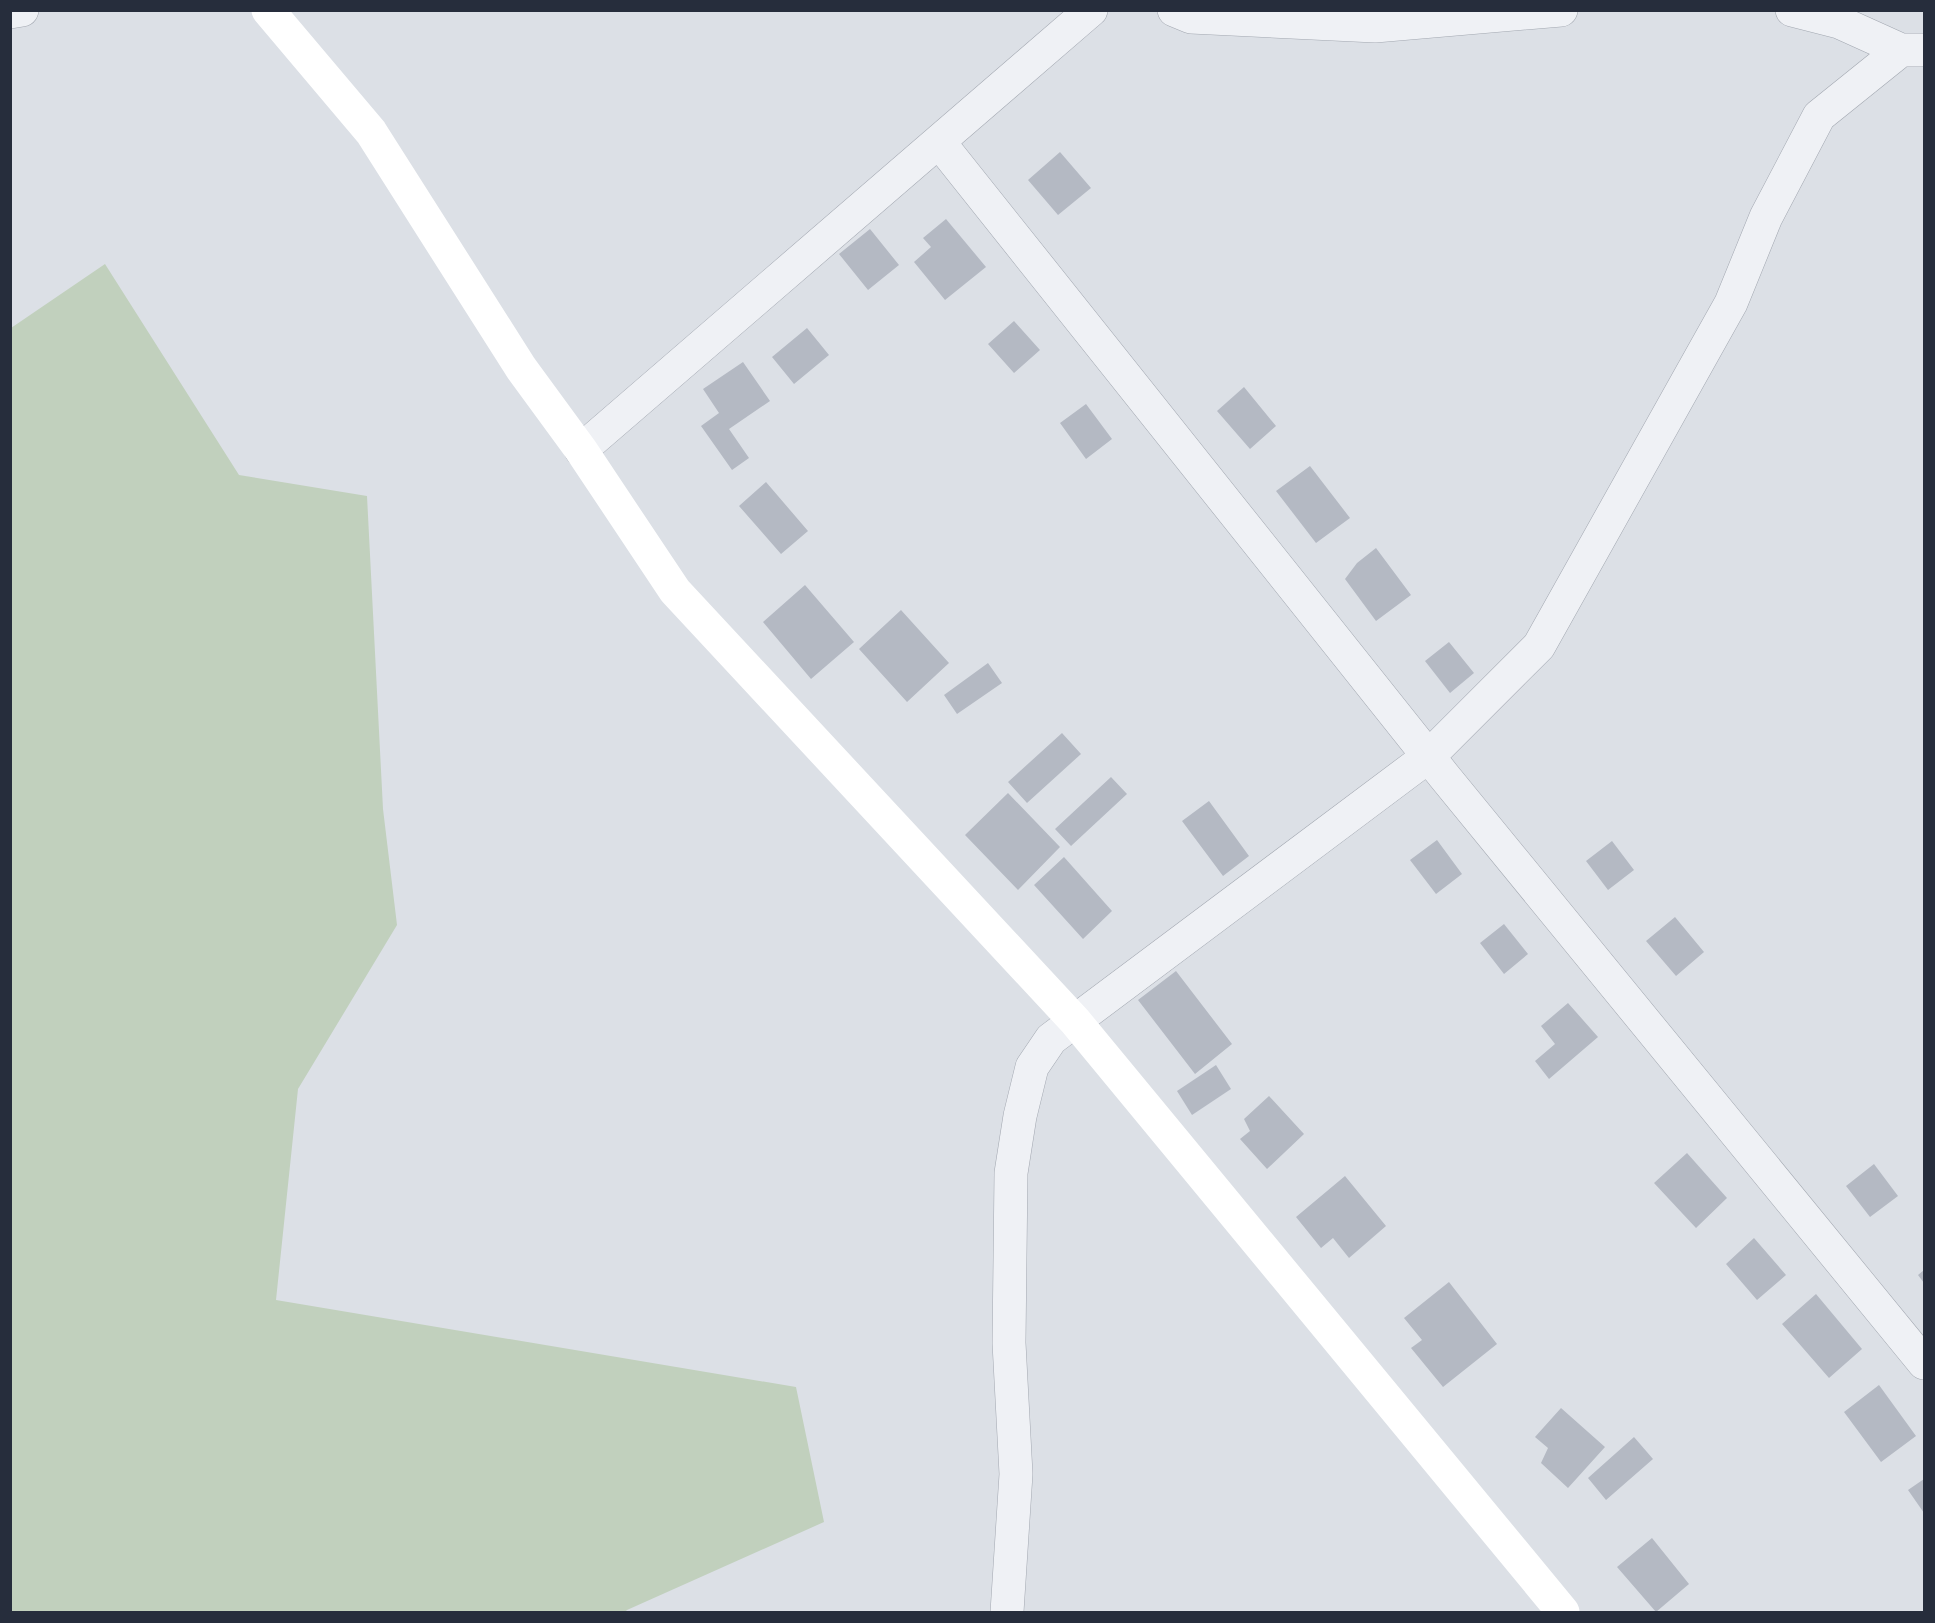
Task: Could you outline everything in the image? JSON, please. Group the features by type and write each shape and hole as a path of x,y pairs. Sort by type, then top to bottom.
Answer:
{"street":[{"path":"10,12 22,10"},
{"path":"268,10 371,132 521,368 581,450 675,591 1075,1021 1563,1612"},
{"path":"581,450 1091,10"},
{"path":"1174,10 1191,18 1375,26 1561,10"},
{"path":"1792,10 1839,22 1913,50"},
{"path":"1007,1612 1016,1474 1009,1343 1011,1173 1020,1116 1032,1067 1051,1039 1429,756 1539,646 1731,303 1766,217 1819,116 1913,50"},
{"path":"939,142 1429,756 1924,1363"}],"green space":[{"path":"105,264 239,475 367,496 383,809 397,925 298,1089 276,1300 796,1387 824,1522 625,1612 11,1612 11,328"}],"building":[{"path":"1060,152 1091,188 1058,215 1028,180"},
{"path":"946,219 986,267 945,300 914,262 931,247 923,238"},
{"path":"870,229 899,265 868,290 839,254"},
{"path":"1014,321 1040,350 1014,373 988,344"},
{"path":"807,328 829,355 794,384 772,357"},
{"path":"743,362 770,401 729,429 749,458 732,470 701,426 719,413 703,389"},
{"path":"1244,387 1276,426 1250,449 1217,411"},
{"path":"1086,404 1112,439 1086,459 1060,423"},
{"path":"1310,466 1350,518 1316,543 1276,491"},
{"path":"766,482 808,531 781,554 739,506"},
{"path":"1376,548 1411,595 1376,621 1345,579 1357,563"},
{"path":"805,585 854,642 811,679 763,622"},
{"path":"901,610 949,663 907,702 859,649"},
{"path":"1449,642 1474,673 1450,693 1425,661"},
{"path":"988,663 1002,683 957,714 944,695"},
{"path":"1062,733 1081,754 1027,803 1008,782"},
{"path":"1111,777 1127,794 1071,846 1055,829"},
{"path":"1008,793 1060,847 1018,890 965,835"},
{"path":"1209,801 1249,856 1223,876 1182,821"},
{"path":"1437,840 1462,874 1436,894 1410,860"},
{"path":"1612,841 1634,870 1608,890 1586,861"},
{"path":"1064,857 1112,911 1083,939 1034,885"},
{"path":"1675,917 1704,952 1676,976 1646,941"},
{"path":"1504,924 1528,954 1504,974 1480,943"},
{"path":"1176,971 1232,1044 1195,1074 1138,1000"},
{"path":"1568,1003 1598,1037 1549,1079 1535,1061 1555,1044 1541,1026"},
{"path":"1216,1065 1231,1089 1192,1115 1177,1091"},
{"path":"1269,1096 1304,1134 1267,1169 1240,1139 1250,1131 1244,1119"},
{"path":"1687,1153 1727,1198 1696,1228 1654,1183"},
{"path":"1874,1164 1898,1196 1870,1217 1846,1186"},
{"path":"1345,1176 1386,1226 1349,1258 1333,1238 1321,1248 1296,1217"},
{"path":"1754,1238 1786,1275 1757,1300 1726,1264"},
{"path":"1924,1270 1924,1283 1918,1275"},
{"path":"1449,1282 1497,1344 1443,1387 1411,1348 1422,1340 1404,1318"},
{"path":"1816,1294 1862,1349 1829,1378 1782,1324"},
{"path":"1879,1385 1916,1436 1881,1462 1844,1412"},
{"path":"1561,1408 1605,1447 1568,1488 1541,1463 1548,1448 1535,1437"},
{"path":"1634,1437 1653,1459 1606,1500 1588,1478"},
{"path":"1924,1479 1924,1513 1908,1490"},
{"path":"1652,1538 1689,1584 1656,1612 1617,1567"}]}
